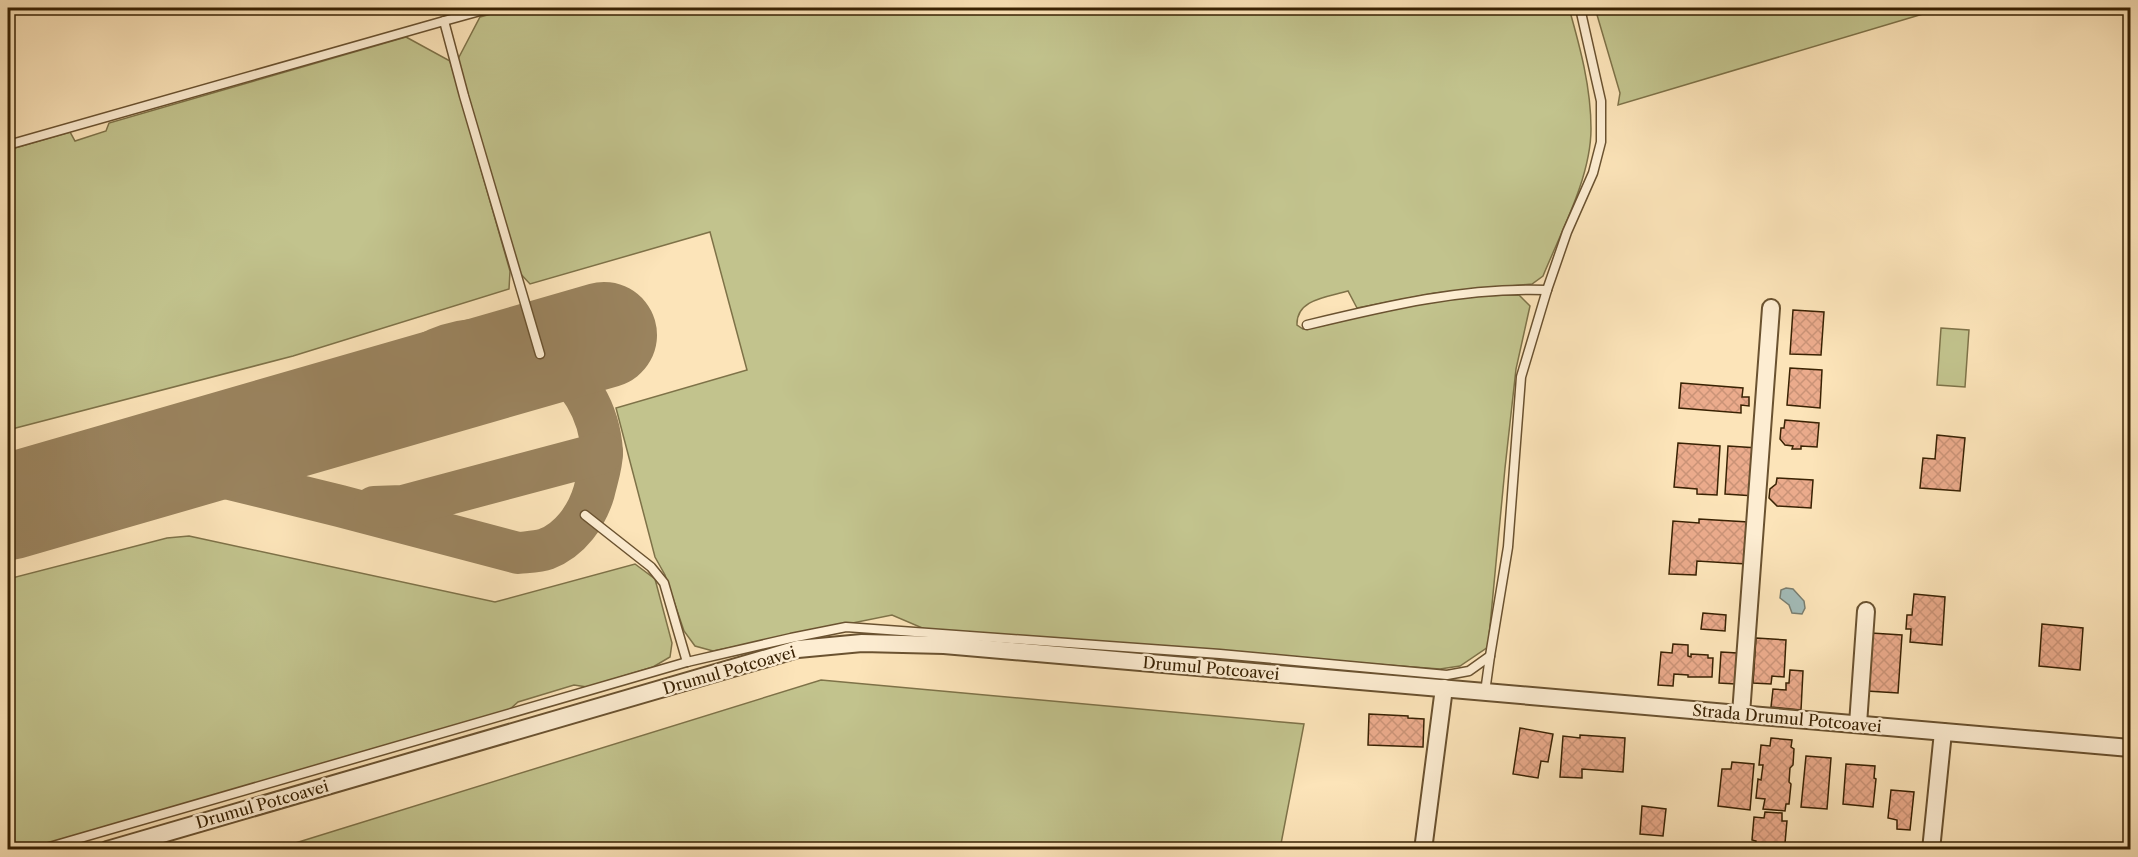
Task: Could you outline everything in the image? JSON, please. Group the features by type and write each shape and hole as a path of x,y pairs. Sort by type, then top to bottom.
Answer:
{"street":[{"path":"1741,714 1772,308"},
{"path":"1858,724 1866,611"},
{"name":"Drumul Potcoavei","path":"107,849 798,649 862,643 944,645 1444,688"},
{"path":"1423,849 1444,688"},
{"name":"Strada Drumul Potcoavei","path":"1444,688 2130,748"},
{"path":"1931,849 1943,732"}],"lane":[{"path":"8,144 491,8"},
{"path":"1485,692 1508,547 1521,377 1547,290 1567,232 1593,173 1601,142 1601,100 1580,8"},
{"path":"444,21 540,354"},
{"path":"1307,325 1430,297 1512,289 1547,290"},
{"path":"585,515 651,567 664,583 687,662"},
{"path":"39,849 687,662 846,627 1220,654 1447,675 1469,671 1490,656"}],"green space":[{"path":"514,8 1569,8 1587,83 1591,113 1590,147 1581,185 1543,276 1532,284 1435,293 1357,308 1348,291 1307,304 1298,316 1297,325 1303,329 1389,308 1445,299 1519,295 1530,306 1516,369 1488,647 1460,666 1440,669 927,630 892,615 713,651 695,646 684,631 665,575 655,557 616,408 747,370 710,232 530,284 518,271 458,59 480,17"},
{"path":"1595,8 1943,8 1618,105 1620,93"},
{"path":"406,37 450,61 510,271 509,289 293,356 8,430 8,150 70,132 75,141 106,131 109,123"},
{"path":"1941,328 1969,330 1965,387 1937,385"},
{"path":"189,536 495,602 635,564 655,579 672,643 670,657 653,667 587,687 574,685 518,702 507,712 31,849 15,845 8,848 8,579 167,538"},
{"path":"821,680 1304,724 1280,849 276,849"}],"water":[{"path":"1793,589 1804,601 1805,608 1802,614 1792,613 1789,605 1780,598 1781,590"}],"building":[{"path":"1793,310 1824,312 1821,355 1790,354"},
{"path":"1790,368 1822,370 1820,408 1787,405"},
{"path":"1681,383 1743,388 1742,397 1749,397 1749,406 1741,405 1741,413 1679,408"},
{"path":"1785,420 1819,423 1817,447 1801,446 1801,449 1792,449 1793,446 1785,445 1780,439 1781,428 1784,428"},
{"path":"1937,435 1965,438 1960,491 1920,488 1923,458 1935,459"},
{"path":"1678,443 1720,446 1717,495 1697,494 1697,489 1674,487"},
{"path":"1728,446 1758,448 1755,496 1725,494"},
{"path":"1777,478 1813,480 1811,508 1777,506 1769,498 1770,489 1776,484"},
{"path":"1699,519 1748,522 1746,564 1697,561 1696,575 1669,574 1673,521 1699,523"},
{"path":"1914,594 1945,597 1942,645 1910,642 1911,629 1906,629 1907,615 1912,615"},
{"path":"1703,613 1726,615 1725,631 1701,629"},
{"path":"2042,624 2083,628 2080,670 2039,666"},
{"path":"1871,633 1902,635 1898,693 1867,691"},
{"path":"1756,638 1786,640 1784,677 1772,676 1771,684 1753,683"},
{"path":"1673,644 1688,645 1688,656 1691,657 1691,654 1708,655 1708,658 1713,658 1712,677 1688,677 1688,675 1674,674 1673,686 1658,685 1661,652 1672,653"},
{"path":"1721,652 1737,653 1735,684 1719,683"},
{"path":"1790,670 1803,671 1801,710 1771,707 1773,689 1786,690"},
{"path":"1369,714 1424,719 1423,747 1368,745"},
{"path":"1520,728 1553,734 1548,762 1541,761 1538,778 1513,774"},
{"path":"1580,735 1625,738 1623,772 1582,769 1582,778 1560,777 1563,736 1580,738"},
{"path":"1771,738 1792,740 1791,747 1794,749 1793,765 1790,768 1789,804 1786,804 1785,811 1763,809 1765,799 1756,798 1758,779 1761,780 1763,765 1759,765 1761,745 1770,746"},
{"path":"1806,756 1831,758 1827,809 1801,807"},
{"path":"1732,762 1754,764 1750,810 1718,806 1722,769 1731,769"},
{"path":"1846,764 1875,766 1873,807 1843,804"},
{"path":"1891,790 1914,792 1910,830 1897,829 1897,820 1888,818"},
{"path":"1642,806 1666,809 1663,836 1640,834"},
{"path":"1765,812 1782,813 1782,821 1787,821 1785,843 1781,843 1781,850 1755,848 1756,841 1752,840 1754,817 1764,818"}],"taxiway":[{"path":"127,473 168,472 218,476 518,553 540,551 555,545 570,533 587,510 594,492 602,457 597,422 585,396 568,374 546,357 522,345 495,340 466,341 437,349 420,358 380,400"},
{"path":"374,507 403,506 602,453"}],"runway":[{"path":"8,507 604,335"}]}
